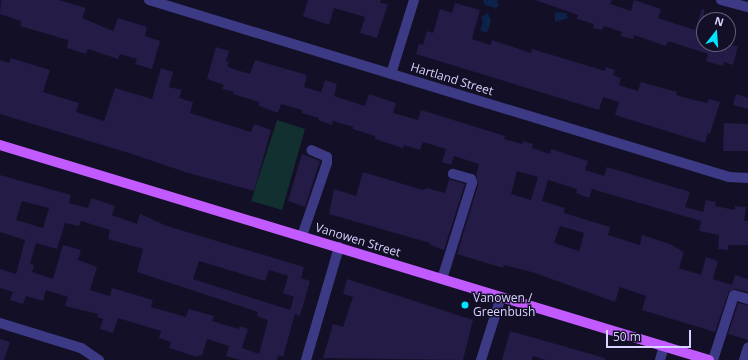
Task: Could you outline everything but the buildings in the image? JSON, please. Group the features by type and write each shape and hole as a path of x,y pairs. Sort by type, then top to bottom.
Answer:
{"main road":[{"name":"Vanowen Street","path":"0,145 709,360"}],"street":[{"name":"Hartland Street","path":"149,0 729,177 748,178"},
{"path":"391,74 414,0"},
{"path":"721,0 748,7"},
{"path":"302,236 327,163 326,157 311,150"},
{"path":"442,279 472,183 471,179 453,174"},
{"path":"306,360 339,248"},
{"path":"713,360 734,295 748,299"},
{"path":"481,360 501,297"},
{"path":"0,323 81,348 99,360"},
{"path":"660,360 664,346"},
{"path":"744,360 748,348"}],"green space":[{"path":"277,120 305,129 282,210 251,201"}],"water":[{"path":"483,0 497,0 499,6 495,8 485,5"},
{"path":"555,12 566,13 568,18 555,22"},
{"path":"488,13 491,21 487,33 480,30 483,22 481,17"}],"place":[{"name":"Vanowen / Greenbush","path":"465,305"}]}
